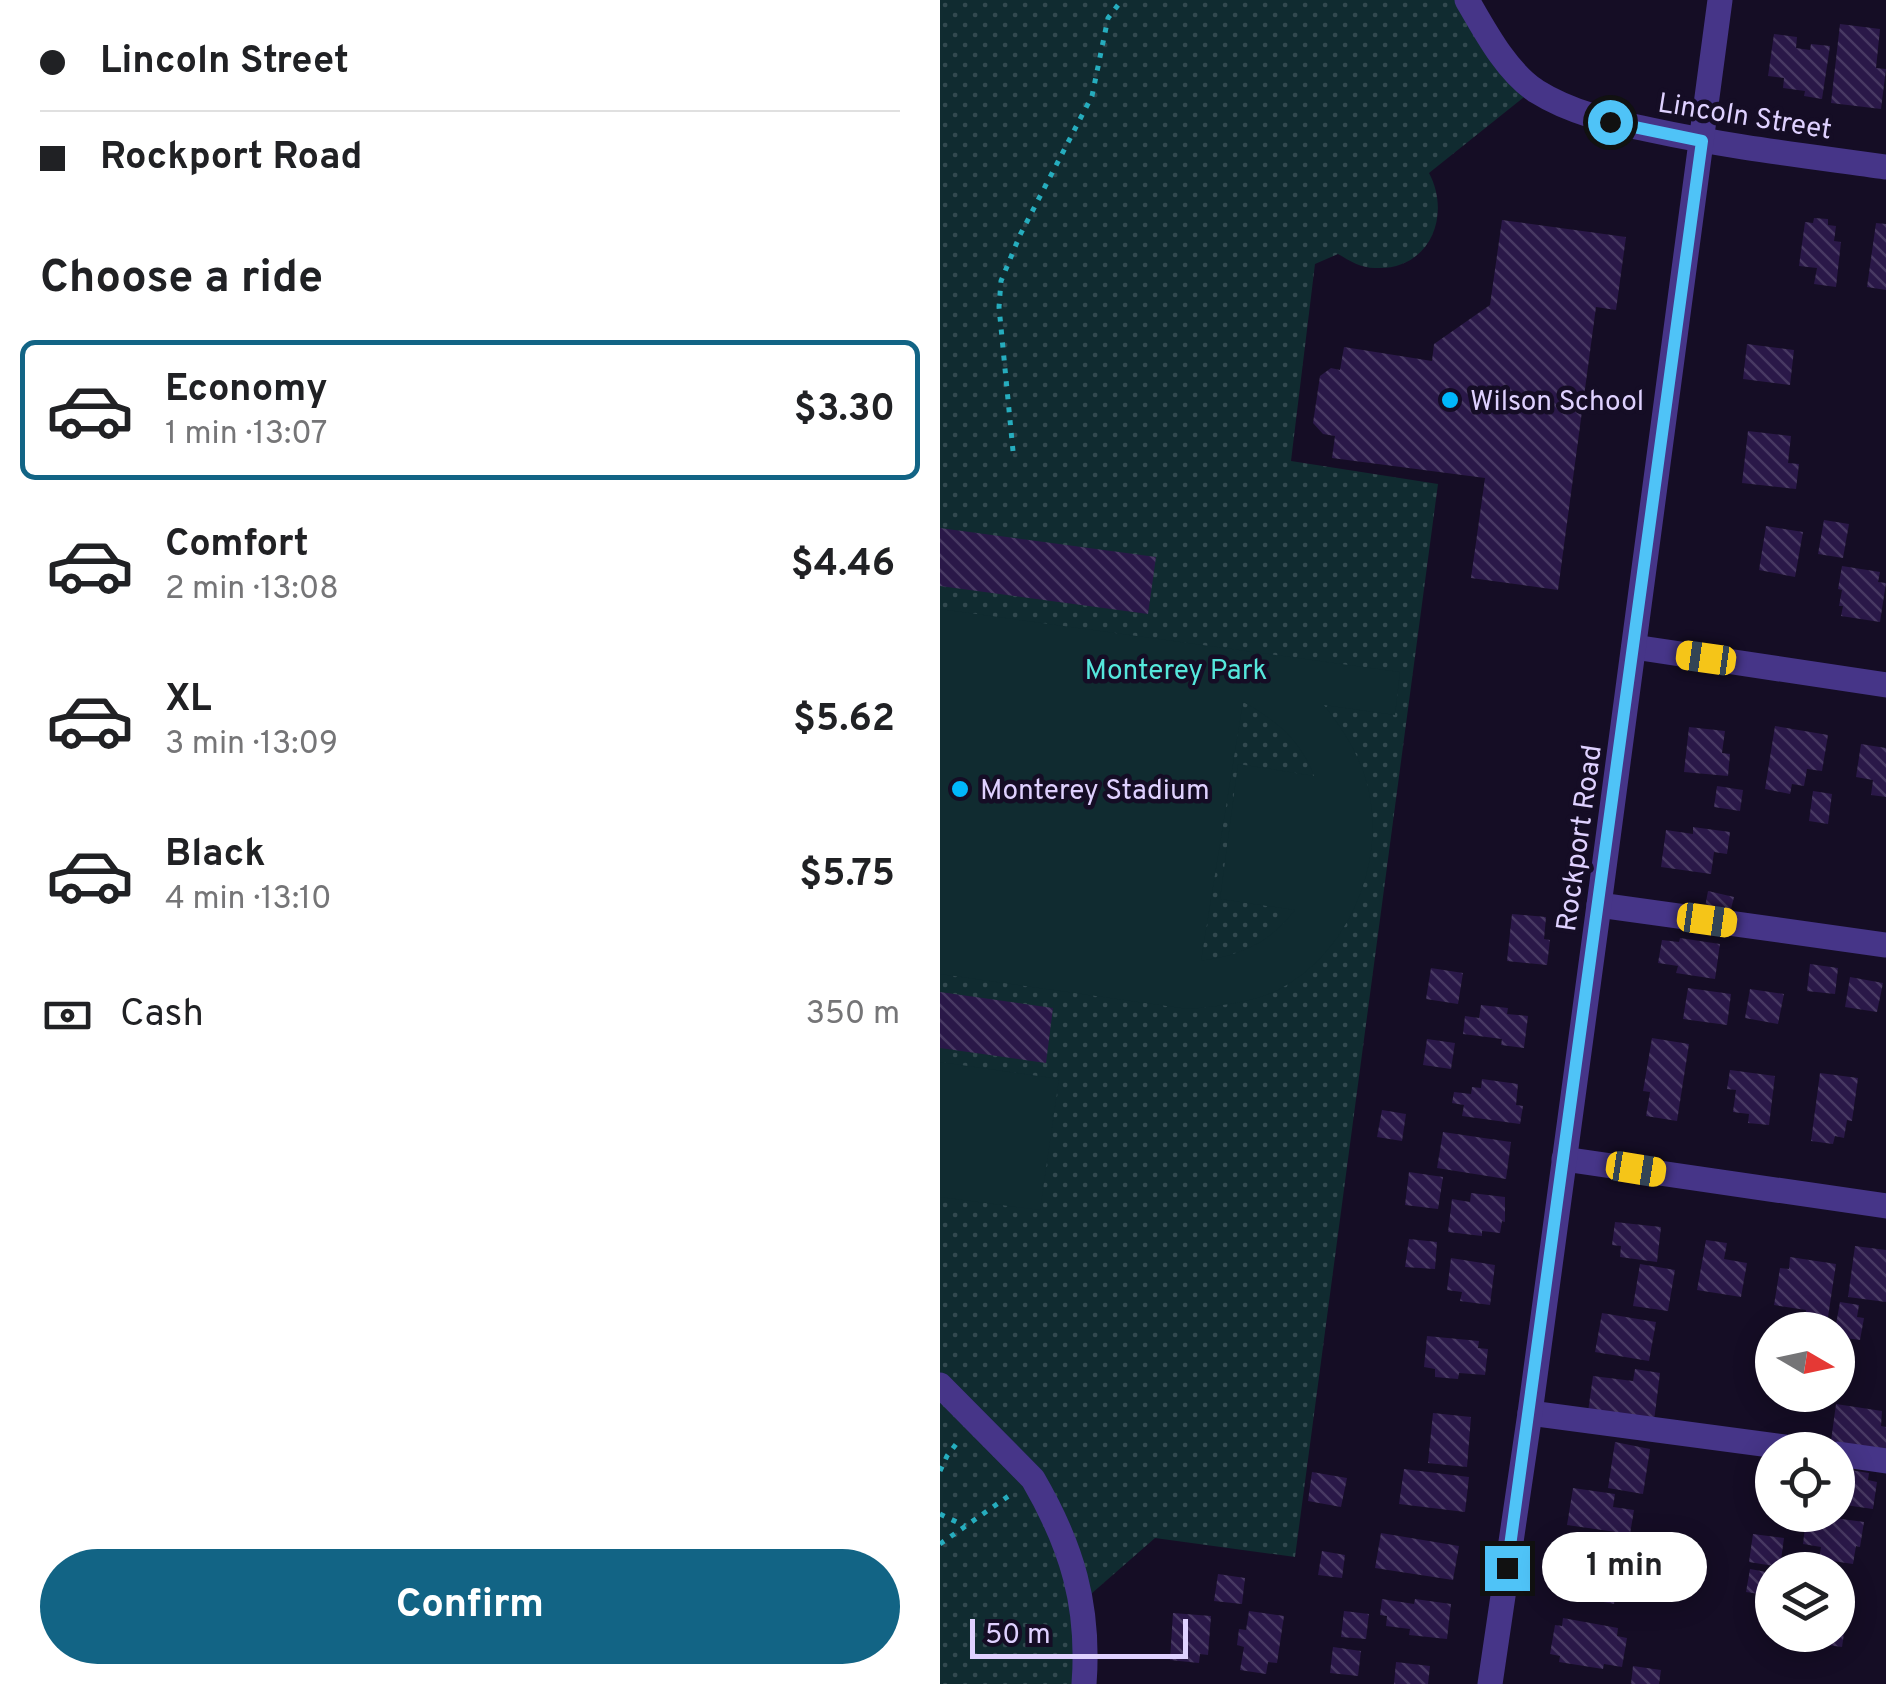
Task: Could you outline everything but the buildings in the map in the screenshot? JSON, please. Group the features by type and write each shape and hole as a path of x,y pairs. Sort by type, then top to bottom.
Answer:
{"street":[{"name":"Lincoln Street","path":"1467,0 1510,66 1534,90 1570,109 1610,122 1702,141 1886,167"},
{"name":"Rockport Road","path":"1490,1684 1720,0"},
{"path":"1634,647 1886,685"},
{"path":"1599,904 1886,945"},
{"path":"1564,1159 1886,1206"},
{"path":"940,1386 1032,1479 1064,1542 1082,1601 1084,1684"},
{"path":"1530,1413 1755,1443"},
{"path":"1855,1456 1886,1460"}],"path":[{"path":"1013,450 999,306 1002,280 1020,235 1092,96 1108,18 1119,1"},
{"path":"940,1471 947,1456 976,1421"},
{"path":"940,1544 1032,1479"},
{"path":"940,1514 965,1526"}],"green space":[{"name":"Monterey Park","path":"940,0 1467,0 1534,89 1429,173 1438,206 1431,238 1422,251 1394,267 1365,267 1338,254 1315,264 1291,461 1438,484 1295,1557 1155,1538 1083,1601 1084,1684 940,1684"},
{"path":"940,609 1400,672 1395,715 1324,705 1351,744 1363,771 1371,802 1372,833 1369,865 1346,925 1304,973 1258,998 1188,1009 940,974","holes":["1243,702 1294,742 1314,776 1238,764 1220,899 1295,910 1254,946 1201,961"]},
{"path":"940,1062 1059,1079 1040,1210 940,1197"}],"place":[{"name":"Wilson School","path":"1450,400"},
{"name":"Monterey Stadium","path":"960,789"}],"route":[{"path":"1507,1568 1702,141 1610,122"}]}
